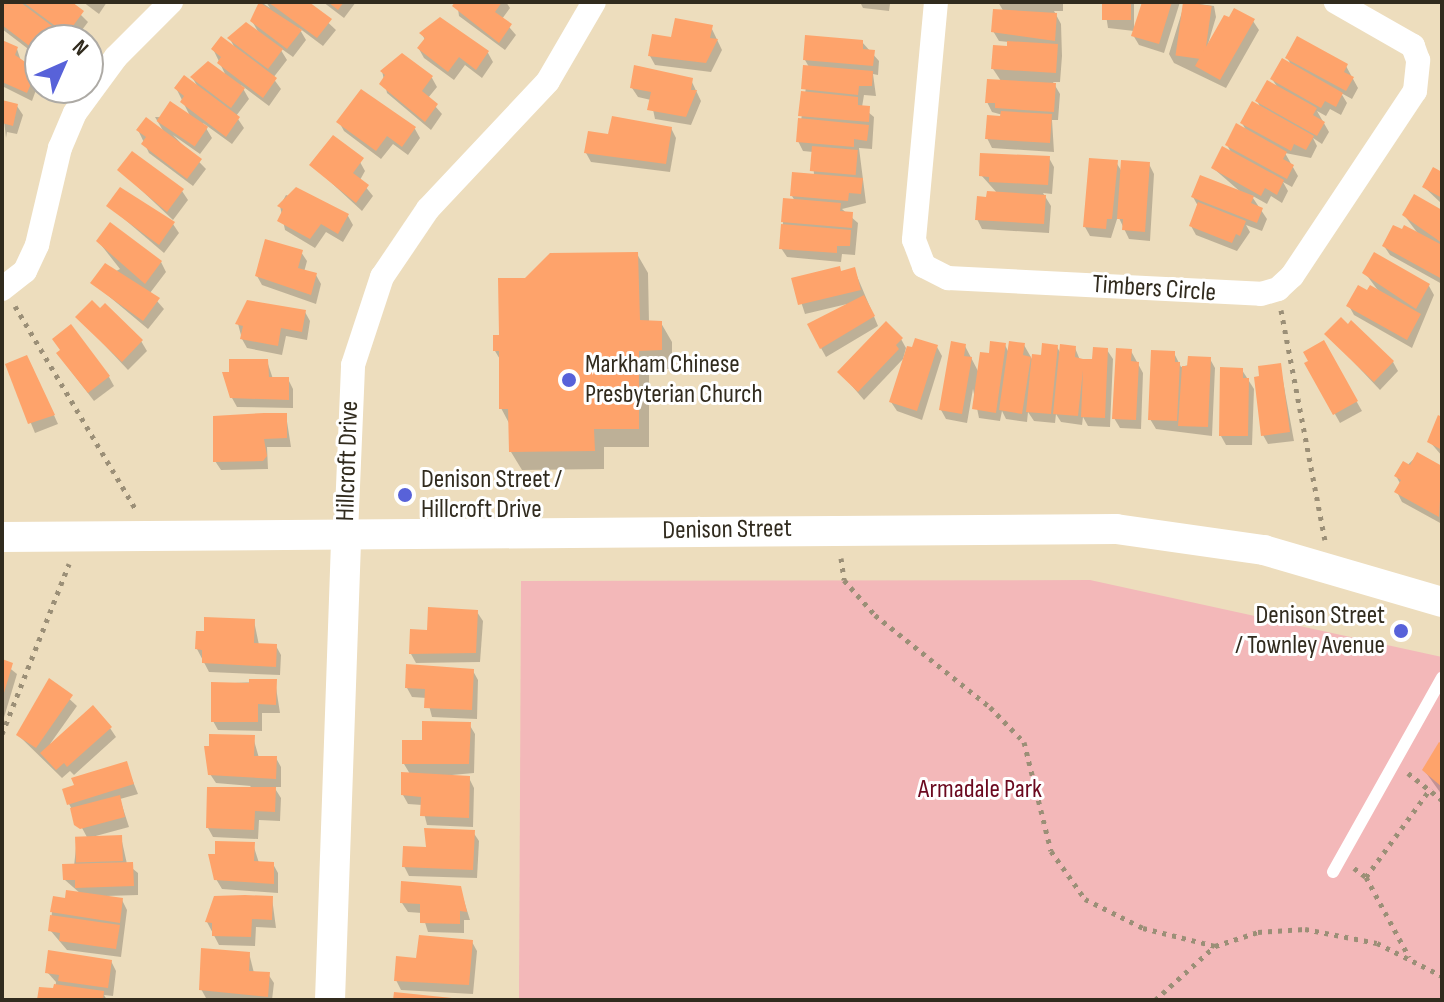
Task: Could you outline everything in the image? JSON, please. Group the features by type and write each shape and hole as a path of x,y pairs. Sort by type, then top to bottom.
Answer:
{"street":[{"path":"3,288 25,271 37,245 60,148 75,113 116,57 171,2"},
{"name":"Hillcroft Drive","path":"330,1000 353,365 382,277 428,209 548,81 594,2"},
{"name":"Timbers Circle","path":"936,2 914,240 924,266 948,278 1232,294 1278,289"},
{"path":"1278,289 1415,91 1418,60 1413,46 1336,2"},
{"name":"Denison Street","path":"2,537 1116,529 1264,550 1442,602"}],"lane":[{"path":"1333,872 1442,678"}],"path":[{"path":"3,288 126,492"},
{"path":"1278,289 1322,526"},
{"path":"844,580 875,615 990,707 1024,742 1051,851 1085,899 1143,928 1215,946"},
{"path":"2,734 64,582"},
{"path":"1394,764 1431,788 1442,800"},
{"path":"1366,877 1431,788"},
{"path":"1340,859 1366,877 1410,958"},
{"path":"1155,1000 1215,946 1258,932 1305,929 1377,943 1442,976"}],"green space":[{"name":"Armadale Park","path":"1090,580 1442,657 1442,1000 519,1000 521,581"}],"building":[{"path":"2,2 20,2 49,24 24,24 24,42 2,25"},
{"path":"23,2 72,2 84,11 74,24 53,24"},
{"path":"259,2 302,30 287,49 250,21"},
{"path":"268,2 309,2 332,19 317,38"},
{"path":"328,2 344,2 338,10"},
{"path":"455,2 502,2 495,12 512,24 499,43 452,6"},
{"path":"1102,2 1131,2 1131,20 1102,20"},
{"path":"1142,2 1172,2 1159,44 1131,36"},
{"path":"1183,2 1212,6 1204,60 1175,55"},
{"path":"1234,8 1255,19 1220,80 1195,66 1224,15 1229,17"},
{"path":"993,9 1057,13 1055,41 991,32"},
{"path":"440,17 489,51 476,70 459,57 448,72 417,48 425,38 419,33"},
{"path":"675,18 713,25 710,38 718,39 706,63 648,56 652,34 671,37"},
{"path":"246,22 283,49 268,69 227,38"},
{"path":"805,35 863,40 863,49 875,50 873,66 803,60"},
{"path":"221,36 277,78 263,98 217,63 221,57 211,49"},
{"path":"1297,36 1348,64 1344,72 1354,77 1346,91 1285,58"},
{"path":"2,40 18,47 15,55 24,61 24,92 2,82"},
{"path":"1007,41 1058,44 1056,73 991,69 993,45 1007,46"},
{"path":"402,53 433,76 422,91 438,104 425,122 379,84 385,75 380,71"},
{"path":"1282,58 1343,93 1336,107 1325,101 1321,108 1270,79"},
{"path":"208,61 245,88 231,108 190,77"},
{"path":"634,65 693,78 691,90 697,90 686,117 647,110 651,92 630,88"},
{"path":"803,65 873,71 872,86 859,86 858,95 801,89"},
{"path":"184,75 240,117 226,137 180,102 184,96 174,88"},
{"path":"987,79 1056,83 1054,112 995,108 995,103 985,103"},
{"path":"1267,80 1317,108 1313,115 1325,122 1317,136 1255,101"},
{"path":"361,89 416,127 402,147 387,136 376,151 336,122"},
{"path":"801,91 858,97 858,105 870,106 869,122 798,116"},
{"path":"2,100 18,104 13,126 2,123"},
{"path":"170,101 208,127 195,147 157,121"},
{"path":"1252,101 1314,136 1306,150 1294,144 1291,151 1240,123"},
{"path":"1001,111 1052,114 1050,143 985,139 987,115 1000,116"},
{"path":"612,116 672,127 666,164 584,153 588,131 608,134"},
{"path":"146,117 202,159 187,179 141,144 146,137 136,130"},
{"path":"798,118 869,125 867,141 854,139 854,147 796,142"},
{"path":"1236,123 1287,152 1283,159 1294,165 1287,179 1225,145"},
{"path":"333,135 364,158 353,173 369,185 356,203 309,165"},
{"path":"812,146 858,150 856,175 810,171"},
{"path":"1222,146 1284,180 1277,195 1265,188 1261,196 1211,168"},
{"path":"132,151 184,189 167,212 117,170"},
{"path":"980,153 1050,156 1048,185 989,182 989,177 979,176"},
{"path":"1089,158 1118,160 1112,219 1107,219 1106,229 1083,227"},
{"path":"1121,160 1150,162 1145,232 1122,230 1123,219 1117,219"},
{"path":"1433,167 1442,172 1442,198 1422,187"},
{"path":"792,172 863,178 861,194 849,193 848,201 790,196"},
{"path":"1200,175 1254,196 1251,203 1263,208 1257,223 1191,197"},
{"path":"120,187 175,222 159,245 106,206"},
{"path":"296,187 349,214 338,234 321,224 310,239 277,221 283,209 277,206"},
{"path":"987,191 1046,195 1044,224 975,220 977,196 986,197"},
{"path":"1414,194 1442,210 1442,243 1402,215"},
{"path":"783,198 841,203 840,211 853,212 852,228 781,222"},
{"path":"1198,202 1246,221 1240,236 1236,234 1232,243 1189,226"},
{"path":"110,222 162,261 145,284 96,241"},
{"path":"781,224 851,230 850,246 837,246 837,253 779,249"},
{"path":"1393,225 1402,229 1404,225 1442,245 1442,279 1382,246"},
{"path":"265,239 303,250 298,268 317,273 311,295 255,276"},
{"name":"Markham Chinese Presbyterian Church","path":"638,252 640,320 662,321 662,350 639,351 639,429 594,429 595,451 509,452 508,409 499,409 499,351 493,351 493,335 499,335 498,278 525,278 550,253"},
{"path":"1374,252 1430,284 1416,309 1362,273"},
{"path":"105,263 160,298 143,321 90,283"},
{"path":"840,266 841,271 855,267 861,290 798,305 791,278"},
{"path":"1358,285 1367,290 1370,285 1421,314 1407,340 1346,306"},
{"path":"864,295 875,316 820,349 807,324"},
{"path":"92,300 100,308 105,303 143,340 122,362 75,317"},
{"path":"247,300 306,310 302,332 281,328 278,346 240,339 243,326 235,324"},
{"path":"1341,317 1348,324 1351,320 1394,361 1374,382 1324,334"},
{"path":"886,321 903,338 896,345 899,349 858,392 837,372"},
{"path":"71,324 110,376 88,393 56,353 60,350 52,339"},
{"path":"915,338 938,345 917,411 889,402 907,346 912,347"},
{"path":"1324,340 1358,401 1333,415 1304,363 1308,361 1303,352"},
{"path":"951,341 966,344 964,356 972,357 962,414 939,410"},
{"path":"990,341 1006,343 996,413 972,409 980,352 989,353"},
{"path":"1009,341 1025,343 1023,355 1031,357 1022,414 999,410"},
{"path":"1042,343 1058,345 1051,414 1026,412 1032,354 1041,355"},
{"path":"1060,344 1076,346 1075,357 1083,359 1092,359 1093,347 1108,348 1105,418 1081,417 1083,370 1078,416 1053,414"},
{"path":"1116,348 1132,349 1131,361 1139,362 1136,420 1112,419"},
{"path":"1151,350 1175,351 1175,362 1180,362 1177,421 1148,420"},
{"path":"27,355 55,415 28,424 5,364"},
{"path":"1188,356 1211,357 1208,427 1178,426 1182,366 1187,366"},
{"path":"229,359 268,359 269,377 289,377 289,400 230,398 222,372 229,372"},
{"path":"1281,363 1290,432 1261,436 1254,377 1259,376 1258,366"},
{"path":"1220,367 1243,368 1243,378 1249,378 1248,436 1219,436"},
{"path":"287,413 287,438 264,439 267,456 263,461 213,462 213,416"},
{"path":"1438,415 1442,417 1442,450 1427,442"},
{"path":"1417,452 1442,466 1439,517 1394,492 1401,480 1394,476 1403,461 1410,465"},
{"path":"428,607 478,610 476,653 409,654 410,629 427,630"},
{"path":"204,617 255,619 254,643 277,644 276,667 202,663 202,650 195,649 196,631 204,631"},
{"path":"2,659 13,663 3,696 2,696"},
{"path":"406,664 474,669 472,710 424,708 425,689 405,688"},
{"path":"49,678 73,695 36,748 16,735"},
{"path":"249,679 277,679 276,705 258,704 258,722 211,722 211,682 249,683"},
{"path":"93,705 112,727 67,767 64,763 56,770 40,753"},
{"path":"422,721 471,722 469,764 402,764 402,740 422,740"},
{"path":"209,734 255,735 254,756 277,756 276,779 208,775 204,746 209,746"},
{"path":"1439,742 1442,744 1442,787 1422,770"},
{"path":"127,761 134,784 67,805 62,789 74,785 71,778"},
{"path":"401,772 470,776 469,818 420,816 421,797 401,795"},
{"path":"207,787 276,787 275,812 255,811 254,830 206,828"},
{"path":"120,795 125,817 80,829 74,825 70,808"},
{"path":"424,828 475,830 473,870 402,867 403,846 426,847"},
{"path":"122,835 123,861 76,863 75,837"},
{"path":"215,841 255,842 254,861 274,862 274,884 214,880 208,854 215,854"},
{"path":"133,862 134,886 75,888 75,880 63,880 62,864"},
{"path":"401,881 461,886 467,912 460,911 460,924 420,923 420,904 400,903"},
{"path":"66,890 123,898 120,923 50,912 53,896 65,898"},
{"path":"214,896 273,896 272,920 252,919 251,937 212,936 212,923 205,922"},
{"path":"50,915 120,925 116,949 59,941 60,933 48,931"},
{"path":"419,935 473,940 469,985 394,981 396,956 416,958"},
{"path":"201,948 250,952 249,971 270,972 268,997 199,990"},
{"path":"48,950 112,960 108,988 58,981 59,975 45,973"},
{"path":"54,984 104,991 103,1000 37,1000 39,987 53,988"},
{"path":"394,992 452,998 452,1000 393,1000"}],"place":[{"name":"Markham Chinese Presbyterian Church","path":"569,380"},
{"name":"Denison Street / Hillcroft Drive","path":"405,495"},
{"name":"Denison Street / Townley Avenue","path":"1401,631"}]}
